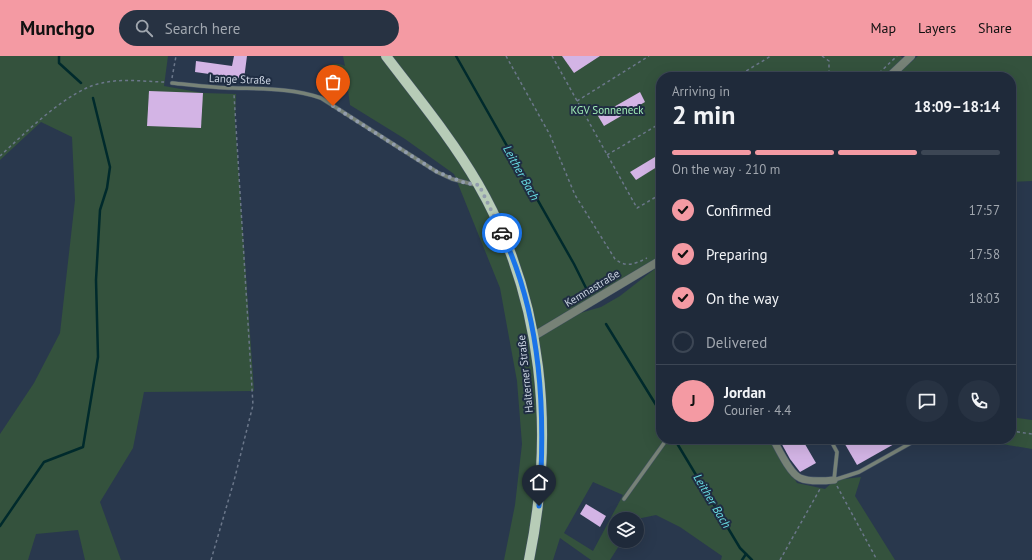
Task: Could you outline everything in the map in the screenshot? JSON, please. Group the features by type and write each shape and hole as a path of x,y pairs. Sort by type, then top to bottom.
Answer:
{"main road":[{"name":"Halterner Straße","path":"386,56 466,163 479,185 504,238 519,277 534,336 540,376 543,437 539,506 529,560"}],"street":[{"path":"894,72 911,56"},
{"name":"Kemnastraße","path":"534,336 656,263"},
{"path":"776,444 793,473 800,478 824,481 834,480"}],"lane":[{"name":"Lange Straße","path":"172,83 234,89 293,91 321,98 437,172 465,183 479,185"},
{"path":"624,499 663,444"},
{"path":"833,444 837,452 834,480 859,472 909,444"}],"path":[{"path":"0,156 34,125 80,91 101,83 120,81 172,83 176,56"},
{"path":"506,56 550,136 571,188 615,259 621,263 629,265 648,257"},
{"path":"552,56 637,208 656,197"},
{"path":"577,101 649,56"},
{"path":"744,72 771,56"},
{"path":"822,56 829,61 829,72"},
{"path":"880,72 897,56"},
{"path":"211,560 234,481 253,405 234,118 234,89"},
{"path":"607,155 656,125"},
{"path":"1016,432 1032,434"},
{"path":"834,480 845,503 877,560"},
{"path":"780,560 824,481"}],"green space":[{"path":"0,56 168,56 164,86 203,93 236,94 235,119 254,391 144,392 133,448 100,502 121,560 85,560 78,530 36,534 28,560 0,560 0,434 34,383 60,333 75,200 72,137 41,122 0,160"},
{"path":"343,56 383,56 465,163 503,238 535,336 563,318 601,307 620,296 656,268 656,444 774,444 797,483 825,489 835,480 861,477 855,496 895,560 721,560 722,556 680,527 656,515 644,518 644,512 614,512 623,495 593,482 564,533 593,551 608,523 608,548 618,548 610,560 591,560 560,538 553,560 504,560 515,505 522,444 517,381 500,288 454,174 405,139 350,105 346,75 343,80 337,84 329,83 325,79 324,71 331,64 345,66"},
{"name":"KGV Sonneneck","path":"388,56 900,56 910,63 918,56 1032,56 1032,181 1016,182 1016,72 656,72 656,262 535,335 483,189"},
{"path":"1016,418 1032,420 1032,449 1002,444 1016,444"}],"building":[{"path":"234,56 247,56 244,79 195,72 196,61 232,66"},
{"path":"562,56 600,56 574,73"},
{"path":"149,91 203,93 201,128 147,126"},
{"path":"640,92 645,102 604,126 598,116"},
{"path":"655,157 656,159 656,168 636,180 630,172"},
{"path":"782,444 805,444 816,463 800,472 790,459"},
{"path":"845,444 894,444 857,465"},
{"path":"586,504 606,516 600,527 580,514"}],"waterway":[{"path":"59,56 59,63 81,83"},
{"name":"Leither Bach","path":"456,56 574,264 587,290"},
{"path":"0,526 44,462 83,447 98,357 96,280 100,210 107,188 110,167 93,98"},
{"name":"Leither Bach","path":"606,324 656,405"},
{"name":"Leither Bach","path":"677,444 740,548 752,560"},
{"name":"Leither Bach","path":"742,560 746,554"}],"way so far":[{"path":"333,106 437,172 452,179 479,185 502,233"}],"route":[{"path":"502,233 519,277 530,317 540,376 543,437 539,506"}]}
